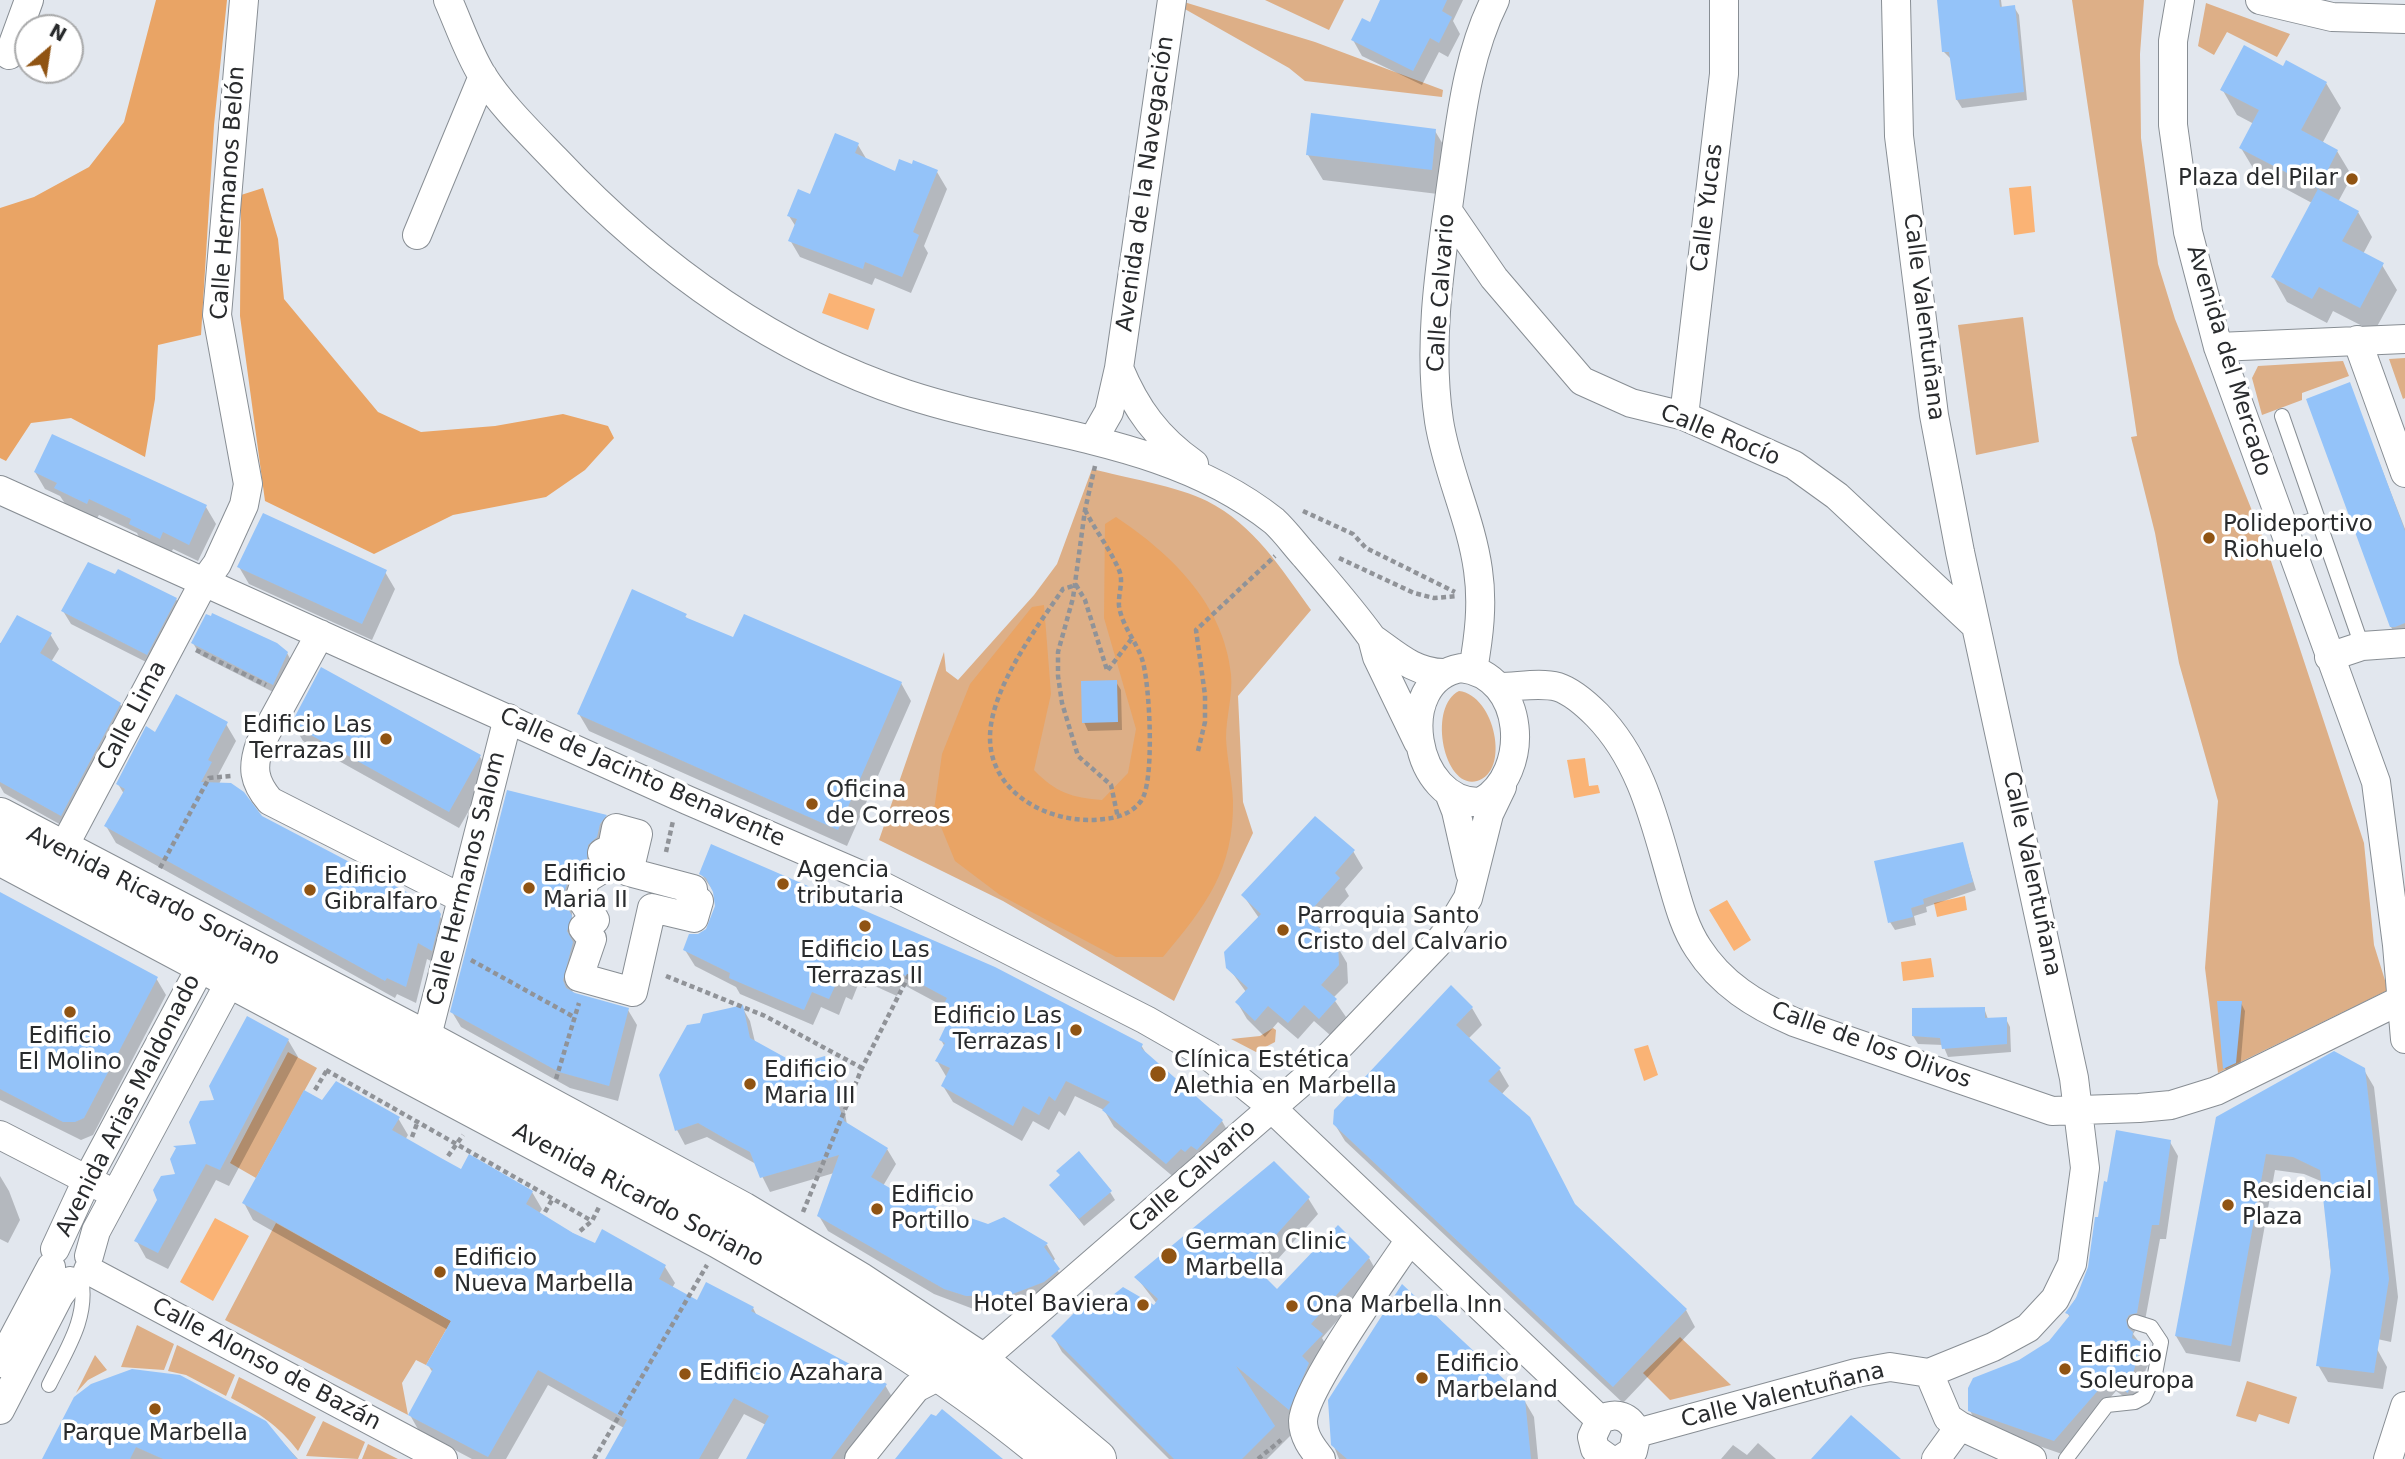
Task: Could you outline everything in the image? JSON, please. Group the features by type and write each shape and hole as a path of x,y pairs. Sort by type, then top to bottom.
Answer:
{"main road":[{"name":"Avenida Ricardo Soriano","path":"0,817 426,1040 742,1211 860,1282 980,1361 1097,1459"},
{"name":"Avenida Ricardo Soriano","path":"0,856 219,968 719,1239 836,1306 943,1374 997,1411 1053,1459"},
{"path":"196,920 219,968"},
{"name":"Avenida Ricardo Soriano","path":"219,968 249,966 516,1106 566,1116"},
{"path":"980,1361 985,1391 997,1411"}],"street":[{"path":"9,55 29,0"},
{"name":"Calle Hermanos Belón","path":"204,582 217,564 248,493 218,315 244,0"},
{"path":"448,0 483,76 540,144 622,226 702,291 745,321 798,349 907,395 1143,454 1228,488"},
{"name":"Avenida de la Navegación","path":"1097,441 1108,412 1119,368 1172,0"},
{"name":"Calle Calvario","path":"1473,670 1481,609 1478,568 1443,443 1435,383 1437,300 1468,77 1479,38 1495,0"},
{"name":"Calle Yucas","path":"1684,416 1724,74 1724,0"},
{"name":"Calle Valentuñana","path":"1618,1453 1856,1373 1890,1367 1929,1373 1993,1347 2028,1328 2044,1314 2065,1282 2076,1247 2085,1168 2079,1110 2032,872 1976,626 1934,415 1899,136 1896,0"},
{"name":"Avenida del Mercado","path":"2180,0 2172,75 2175,152 2188,232 2218,347 2376,782 2404,998 2405,1039"},
{"path":"2260,0 2332,17 2405,19"},
{"path":"417,235 483,76"},
{"name":"Calle Rocío","path":"1448,211 1494,278 1581,381 1631,404 1684,416 1744,441 1814,479 1918,570 1976,626"},
{"path":"2218,347 2405,339"},
{"path":"2357,340 2405,473"},
{"path":"1119,368 1144,419 1178,453 1277,524 1372,638 1413,667 1428,673 1444,673 1461,668 1473,670 1499,687 1510,710 1515,739 1512,766 1502,787 1481,802 1459,800 1448,793"},
{"name":"Calle de Jacinto Benavente","path":"0,491 861,874 957,921 1209,1056 1272,1109 1600,1420"},
{"name":"Calle Lima","path":"62,849 204,582"},
{"path":"320,634 260,744 254,762 260,789 270,801 461,898"},
{"path":"1372,638 1377,657 1430,769 1448,793 1456,811 1472,883"},
{"path":"2329,657 2361,646 2405,643"},
{"path":"1418,742 1417,727 1422,708 1444,673"},
{"name":"Calle de los Olivos","path":"1499,687 1558,687 1588,706 1606,724 1635,768 1647,796 1685,924 1704,956 1740,993 1764,1009 1794,1022 2052,1111 2171,1105 2216,1091 2404,998"},
{"name":"Calle Hermanos Salom","path":"426,1040 508,718"},
{"name":"Calle Calvario","path":"980,1361 1319,1067 1437,944 1460,913 1472,883 1485,828 1502,787"},
{"path":"616,828 638,834 629,872 693,889 690,896 699,901 694,918 652,908 633,992 579,977 592,939 583,928 595,920 580,897 586,879 609,866 602,853 612,848 616,828"},
{"name":"Avenida Arias Maldonado","path":"0,1410 72,1267 88,1180 219,968"},
{"name":"Avenida Arias Maldonado","path":"0,1363 72,1267 116,1195 219,968"},
{"path":"0,1135 116,1195"},
{"path":"1321,1459 1305,1435 1303,1421 1312,1391 1409,1241"},
{"name":"Calle Alonso de Bazán","path":"72,1267 443,1459"},
{"path":"859,1459 916,1388 943,1374 980,1361"},
{"path":"1929,1373 1948,1418 2032,1459"},
{"path":"2388,1459 2405,1406"},
{"path":"1622,1416 1629,1420 1618,1453 1592,1437 1600,1420 1622,1416"},
{"path":"1936,1459 1960,1426"}],"lane":[{"path":"2282,416 2361,646"},
{"path":"2283,530 2318,518"},
{"path":"49,1385 80,1321 85,1296 72,1267"},
{"path":"2066,1459 2107,1405 2135,1402 2150,1390 2161,1342 2151,1327 2135,1322"}],"path":[{"path":"1097,441 1084,510 1076,585 1058,652 1062,703 1078,757 1111,785 1118,818"},
{"path":"1076,585 1063,589 1014,667 993,717 990,736 993,753 1000,772 1030,806 1069,820 1118,818 1142,800 1147,784 1150,705 1143,660 1124,623 1119,604 1120,573 1084,510"},
{"path":"1303,511 1353,534 1366,548 1462,595 1449,598 1414,593 1374,576 1350,560 1330,558"},
{"path":"1198,751 1205,722 1205,695 1196,630 1278,553"},
{"path":"1076,585 1085,600 1108,670 1133,637"},
{"path":"189,646 276,691"},
{"path":"156,875 209,778 244,775"},
{"path":"666,852 673,821"},
{"path":"655,849 678,856"},
{"path":"467,958 575,1017"},
{"path":"803,1213 862,1068 913,967"},
{"path":"666,976 765,1016 862,1068"},
{"path":"315,1090 326,1070 459,1143 592,1221 580,1231"},
{"path":"412,1137 418,1121"},
{"path":"448,1156 459,1143"},
{"path":"545,1212 553,1198"},
{"path":"594,1459 707,1264"},
{"path":"1258,1459 1284,1437"}],"shaded area":[{"path":"156,0 227,0 214,125 201,335 158,345 155,399 145,457 71,418 31,423 6,461 0,458 0,208 34,197 89,167 124,122"},
{"path":"1265,0 1344,0 1329,30"},
{"name":"Polideportivo Riohuelo","path":"2072,0 2144,0 2140,54 2141,138 2158,264 2175,319 2265,543 2364,843 2374,945 2388,990 2218,1073 2205,968 2218,801 2179,663 2155,533 2131,437 2137,436"},
{"path":"1184,2 1315,42 1443,90 1442,97 1305,81 1289,68 1183,8"},
{"path":"2206,3 2290,34 2277,57 2227,32 2214,55 2198,46"},
{"path":"2031,186 2035,232 2014,235 2009,188"},
{"path":"263,188 278,239 284,299 378,412 421,432 495,426 563,414 608,426 614,438 585,470 546,497 453,515 374,554 265,501 240,316 241,195"},
{"path":"829,293 875,309 868,330 822,313"},
{"path":"2023,317 2039,442 1976,455 1958,325"},
{"path":"2405,358 2405,398 2403,399 2389,359"},
{"path":"2343,361 2349,376 2302,393 2302,400 2262,415 2252,378 2258,366"},
{"path":"1092,469 1182,491 1224,511 1253,535 1311,610 1238,696 1243,802 1253,833 1174,1001 1003,901 879,840 944,652 946,671 958,680 1034,595 1057,564"},
{"path":"1116,517 1174,564 1206,603 1218,625 1231,674 1226,738 1233,801 1228,847 1214,886 1204,904 1163,957 1116,957 1000,895 955,861 934,810 942,754 970,684 1032,607 1044,605 1051,694 1034,770 1049,784 1065,792 1082,798 1102,800 1128,773 1136,729 1104,618 1105,524"},
{"path":"1459,691 1472,696 1482,705 1494,734 1494,764 1487,775 1477,781 1465,780 1456,773 1448,761 1444,745 1444,713 1449,700"},
{"path":"1585,758 1589,786 1598,785 1600,793 1574,798 1567,760"},
{"path":"1965,896 1967,910 1937,917 1934,903"},
{"path":"1727,900 1751,940 1734,951 1709,910"},
{"path":"1931,958 1934,977 1903,981 1901,962"},
{"path":"1273,1028 1276,1030 1275,1042 1256,1052 1231,1039 1260,1036"},
{"path":"1648,1045 1658,1075 1644,1081 1634,1049"},
{"path":"288,1052 317,1068 256,1178 230,1163"},
{"path":"215,1218 249,1236 213,1301 180,1282"},
{"path":"276,1223 451,1321 426,1365 416,1360 402,1383 408,1415 225,1320"},
{"path":"137,1325 174,1344 164,1370 121,1367"},
{"path":"1680,1337 1731,1385 1670,1400 1643,1373"},
{"path":"177,1345 235,1375 226,1396 186,1375 168,1371"},
{"path":"95,1355 107,1370 88,1380 76,1393"},
{"path":"239,1377 316,1417 298,1451 268,1420 231,1398"},
{"path":"2247,1381 2297,1397 2289,1424 2259,1414 2256,1422 2236,1416"},
{"path":"323,1421 365,1442 358,1459 306,1456"},
{"path":"368,1444 398,1459 362,1459"}],"building":[{"path":"1380,0 1447,0 1442,11 1452,17 1439,43 1430,38 1413,71 1351,40 1362,18 1370,22"},
{"path":"1937,0 1999,0 2000,7 2015,5 2024,92 1956,100 1949,52 1942,52"},
{"path":"2244,45 2283,66 2286,60 2327,82 2301,130 2338,150 2318,189 2239,148 2259,110 2220,90"},
{"path":"1311,113 1436,129 1432,170 1306,155"},
{"path":"835,133 859,143 855,153 895,171 899,159 912,164 913,160 938,170 913,232 919,235 902,277 865,262 863,269 788,241 797,219 787,216 798,189 810,194"},
{"path":"2318,189 2359,211 2342,241 2384,263 2360,308 2319,287 2312,299 2271,277"},
{"path":"2350,382 2405,531 2405,623 2395,627 2390,627 2306,399"},
{"path":"52,434 207,505 189,545 163,532 160,539 129,524 131,519 89,499 87,504 54,488 57,483 34,472"},
{"path":"263,513 387,570 362,624 237,567"},
{"path":"88,562 115,574 118,569 177,598 147,655 61,611"},
{"path":"632,589 687,614 685,617 733,637 744,614 902,682 838,830 577,714"},
{"path":"212,613 277,643 288,652 273,685 191,643 206,614 211,616"},
{"path":"17,615 52,633 40,653 121,703 61,816 0,782 0,644"},
{"name":"Edificio Las Terrazas III","path":"321,667 481,755 449,812 291,724"},
{"path":"1117,680 1118,722 1082,723 1081,681"},
{"name":"Edificio Gibralfaro","path":"176,694 228,722 208,760 212,762 201,782 231,783 244,792 262,816 437,908 441,914 432,951 418,943 406,987 387,978 385,981 104,826 125,789 116,784 146,726 155,732"},
{"path":"507,790 607,815 600,824 597,837 588,845 587,859 571,873 564,892 564,900 572,916 567,931 573,942 563,980 566,988 575,993 629,1008 609,1086 559,1072 450,1012"},
{"name":"Parroquia Santo Cristo del Calvario","path":"1315,816 1355,850 1335,873 1340,878 1306,916 1338,945 1339,965 1321,985 1337,999 1319,1019 1304,1005 1288,1023 1268,1006 1255,1021 1235,1002 1248,988 1226,968 1224,952 1261,914 1241,895"},
{"path":"1963,842 1973,882 1923,899 1924,904 1911,908 1913,917 1888,923 1874,861"},
{"path":"711,844 995,967 1143,1044 1141,1048 1223,1120 1197,1150 1191,1146 1185,1152 1181,1149 1166,1164 1102,1110 1110,1102 1066,1081 1055,1101 1049,1096 1039,1115 1023,1106 1013,1126 941,1086 950,1068 935,1061 945,1043 939,1040 949,1019 939,1013 947,998 893,969 888,980 859,968 857,972 849,969 842,984 837,982 829,999 812,992 804,1010 729,978 730,973 683,950 689,934 698,934 706,929 715,906 713,892 706,878 699,874"},
{"name":"Edificio El Molino","path":"0,892 158,977 84,1118 75,1122 63,1122 0,1089"},
{"path":"1451,985 1473,1007 1456,1025 1501,1068 1488,1081 1530,1117 1575,1204 1687,1309 1613,1387 1333,1124 1334,1110"},
{"path":"2217,1001 2242,1001 2236,1063 2223,1069"},
{"path":"743,1005 750,1038 797,1064 825,1056 828,1069 833,1070 840,1094 836,1098 844,1121 888,1148 871,1177 919,1205 921,1201 988,1224 1004,1217 1048,1243 1044,1247 1060,1269 1044,1282 1010,1295 966,1296 944,1289 817,1216 839,1155 760,1178 750,1152 698,1123 675,1131 659,1075 687,1025 700,1023 703,1014"},
{"path":"1985,1007 1985,1018 2007,1017 2007,1044 1942,1049 1940,1038 1912,1036 1912,1008"},
{"path":"247,1016 289,1039 220,1170 206,1164 158,1253 134,1241 157,1200 153,1190 161,1176 175,1174 170,1159 176,1148 173,1146 196,1144 189,1122 200,1101 214,1100 209,1086"},
{"name":"Residencial Plaza","path":"2334,1051 2365,1068 2389,1279 2374,1373 2316,1366 2331,1270 2320,1170 2293,1157 2266,1154 2231,1346 2175,1336 2216,1117"},
{"name":"Edificio Nueva Marbella","path":"336,1081 400,1117 392,1130 441,1158 461,1169 469,1154 533,1191 526,1204 573,1233 595,1243 602,1229 666,1265 659,1279 697,1300 706,1282 754,1307 751,1311 887,1384 831,1459 746,1459 769,1416 734,1398 699,1459 605,1459 627,1420 538,1370 488,1457 417,1420 408,1415 433,1369 426,1365 451,1321 242,1203 304,1090 322,1100"},
{"path":"2116,1130 2171,1140 2159,1225 2152,1225 2137,1313 2129,1315 2126,1320 2128,1328 2133,1332 2132,1338 2146,1344 2138,1355 2128,1393 2108,1379 2054,1441 1968,1411 1968,1388 1973,1378 2019,1360 2049,1341 2070,1315 2065,1313 2076,1298 2088,1267 2095,1217 2098,1217 2104,1181 2107,1182"},
{"path":"1079,1151 1112,1191 1079,1219 1049,1185 1060,1175 1056,1171"},
{"path":"1274,1161 1310,1197 1251,1263 1277,1289 1338,1225 1370,1257 1311,1324 1323,1334 1302,1356 1309,1363 1289,1410 1236,1366 1275,1426 1242,1459 1174,1459 1051,1336 1084,1303 1092,1312 1123,1287 1154,1305 1158,1299 1134,1277"},
{"name":"Edificio Marbeland","path":"1402,1284 1525,1399 1531,1459 1347,1459 1331,1445 1328,1400"},
{"name":"Parque Marbella","path":"132,1369 180,1375 266,1421 297,1459 163,1459 136,1447 130,1459 42,1459 74,1397 91,1384"},
{"path":"942,1409 1003,1459 895,1459 931,1414 936,1416"},
{"path":"1851,1415 1901,1459 1811,1459"}],"place":[{"name":"Plaza del Pilar","path":"2352,179"},
{"name":"Polideportivo Riohuelo","path":"2209,538"},
{"name":"Edificio Las Terrazas III","path":"386,739"},
{"name":"Oficina de Correos","path":"812,804"},
{"name":"Agencia tributaria","path":"783,884"},
{"name":"Edificio Maria II","path":"529,888"},
{"name":"Edificio Gibralfaro","path":"310,890"},
{"name":"Edificio Las Terrazas II","path":"865,926"},
{"name":"Parroquia Santo Cristo del Calvario","path":"1283,930"},
{"name":"Edificio El Molino","path":"70,1012"},
{"name":"Edificio Las Terrazas I","path":"1076,1030"},
{"name":"Clínica Estética Alethia en Marbella","path":"1158,1074"},
{"name":"Edificio Maria III","path":"750,1084"},
{"name":"Residencial Plaza","path":"2228,1205"},
{"name":"Edificio Portillo","path":"877,1209"},
{"name":"German Clinic Marbella","path":"1169,1256"},
{"name":"Edificio Nueva Marbella","path":"440,1272"},
{"name":"Hotel Baviera","path":"1143,1305"},
{"name":"Ona Marbella Inn","path":"1292,1306"},
{"name":"Edificio Soleuropa","path":"2065,1369"},
{"name":"Edificio Azahara","path":"685,1374"},
{"name":"Edificio Marbeland","path":"1422,1378"},
{"name":"Parque Marbella","path":"155,1409"}]}
